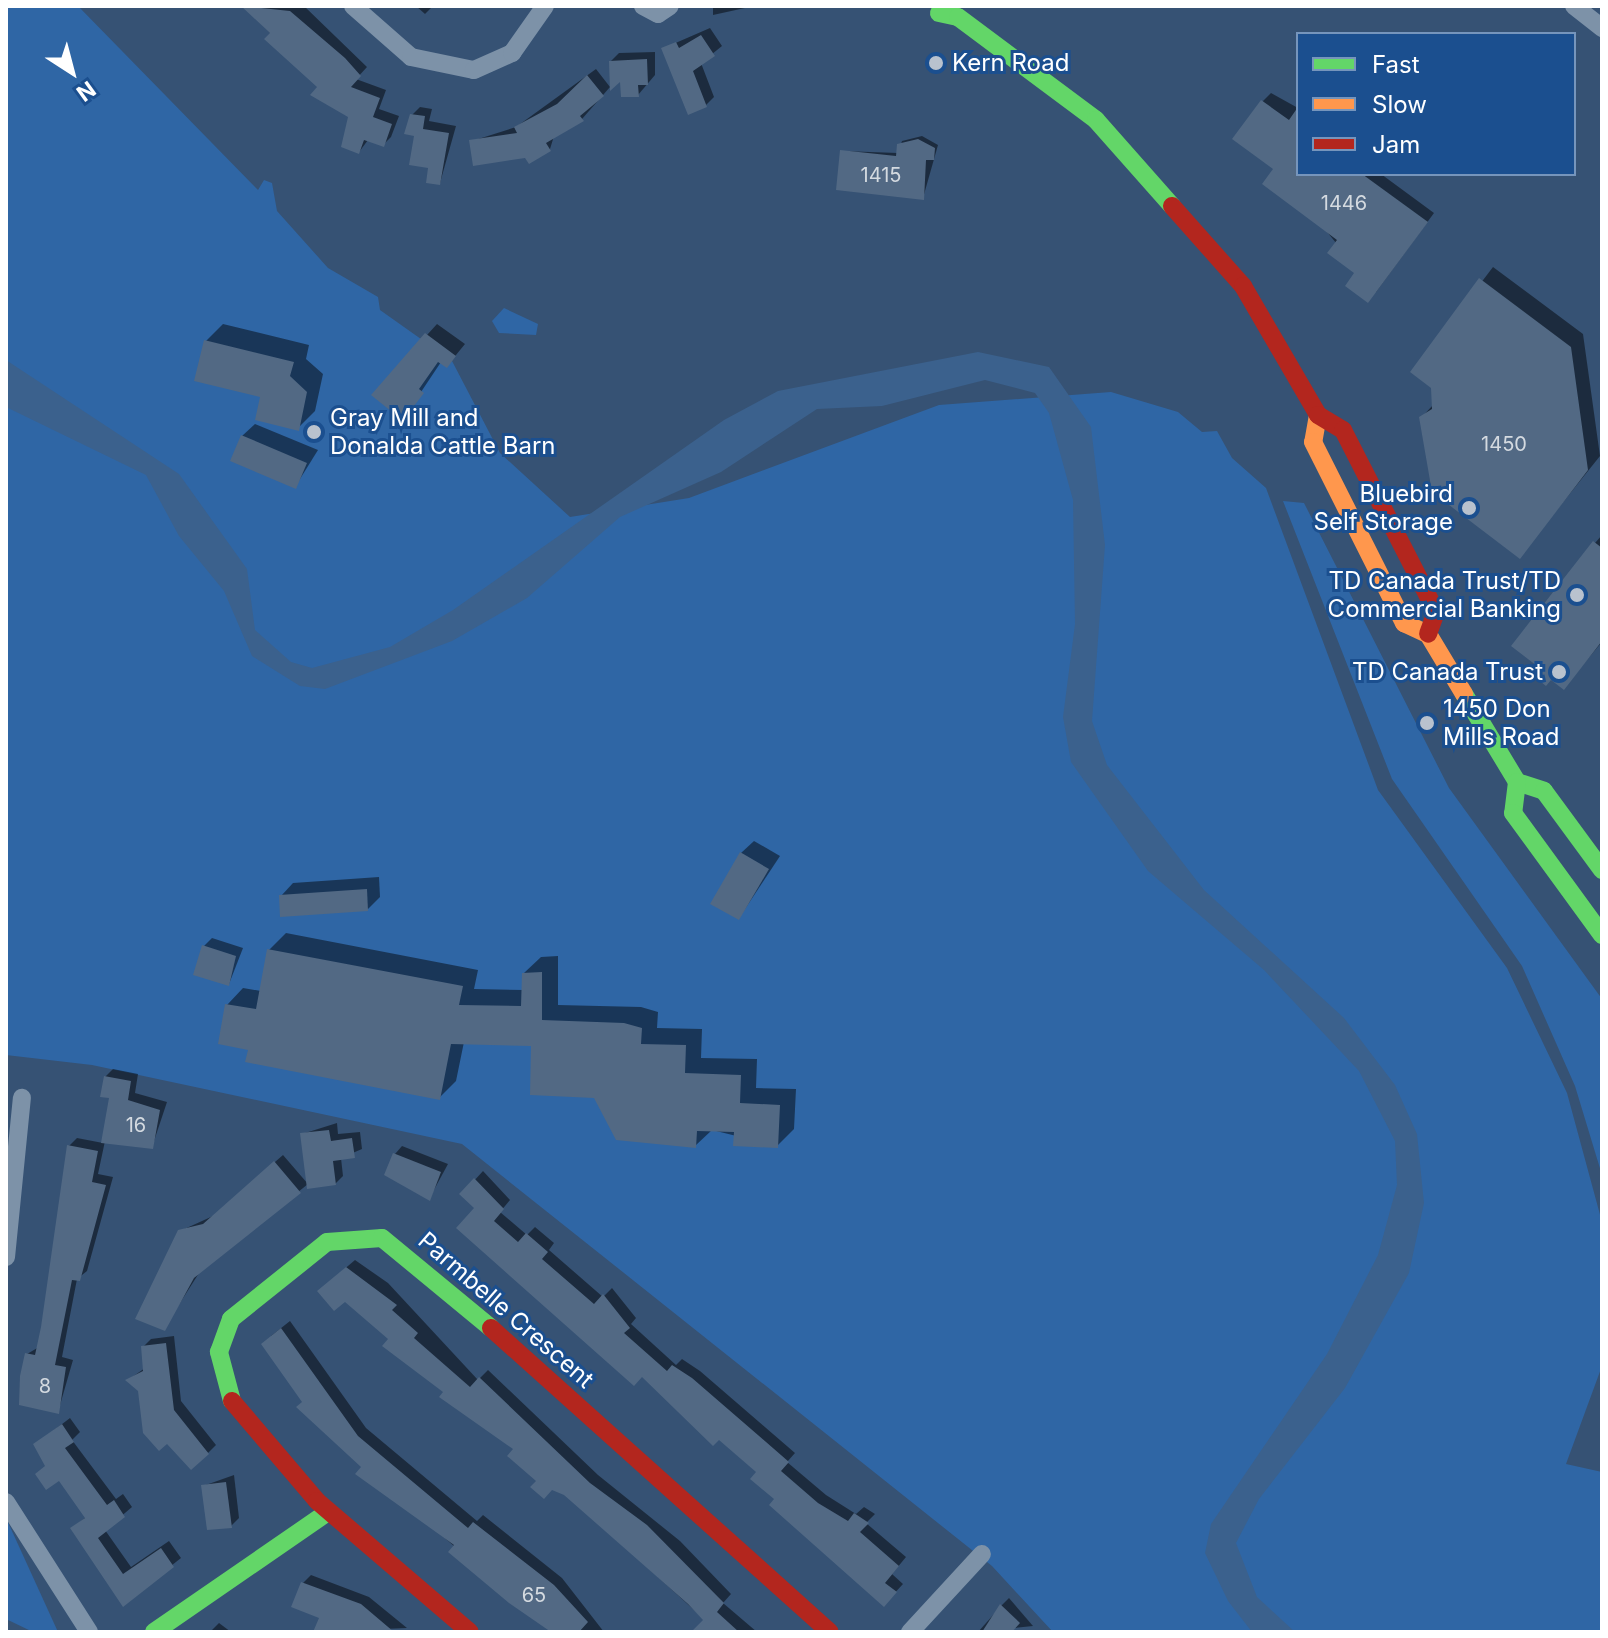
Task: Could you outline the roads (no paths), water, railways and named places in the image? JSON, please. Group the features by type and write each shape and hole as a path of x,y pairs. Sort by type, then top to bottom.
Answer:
{"main road":[{"path":"935,10 958,17 1096,120 1116,149 1243,286 1318,415 1343,430 1436,612 1428,634"},
{"path":"1318,415 1313,442 1404,623 1428,634 1517,782 1513,813 1602,935"},
{"path":"1517,782 1544,791 1602,871 1573,894"},
{"name":"Parmbelle Crescent","path":"470,1632 328,1512 232,1401 219,1352 231,1319 327,1242 382,1238 830,1632"},
{"path":"154,1632 328,1512"}],"street":[{"path":"353,6 411,57 474,70 512,53 545,6"},
{"path":"643,6 658,14 670,6"},
{"path":"1574,6 1602,28"},
{"path":"6,1257 22,1098"},
{"path":"6,1502 89,1632"},
{"path":"910,1632 982,1554"}],"place":[{"name":"Kern Road","path":"936,63"},
{"name":"Gray Mill and Donalda Cattle Barn","path":"314,432"},
{"name":"Bluebird Self Storage","path":"1469,508"},
{"name":"TD Canada Trust/TD Commercial Banking","path":"1577,595"},
{"name":"TD Canada Trust","path":"1559,672"},
{"name":"1450 Don Mills Road","path":"1427,723"}]}
